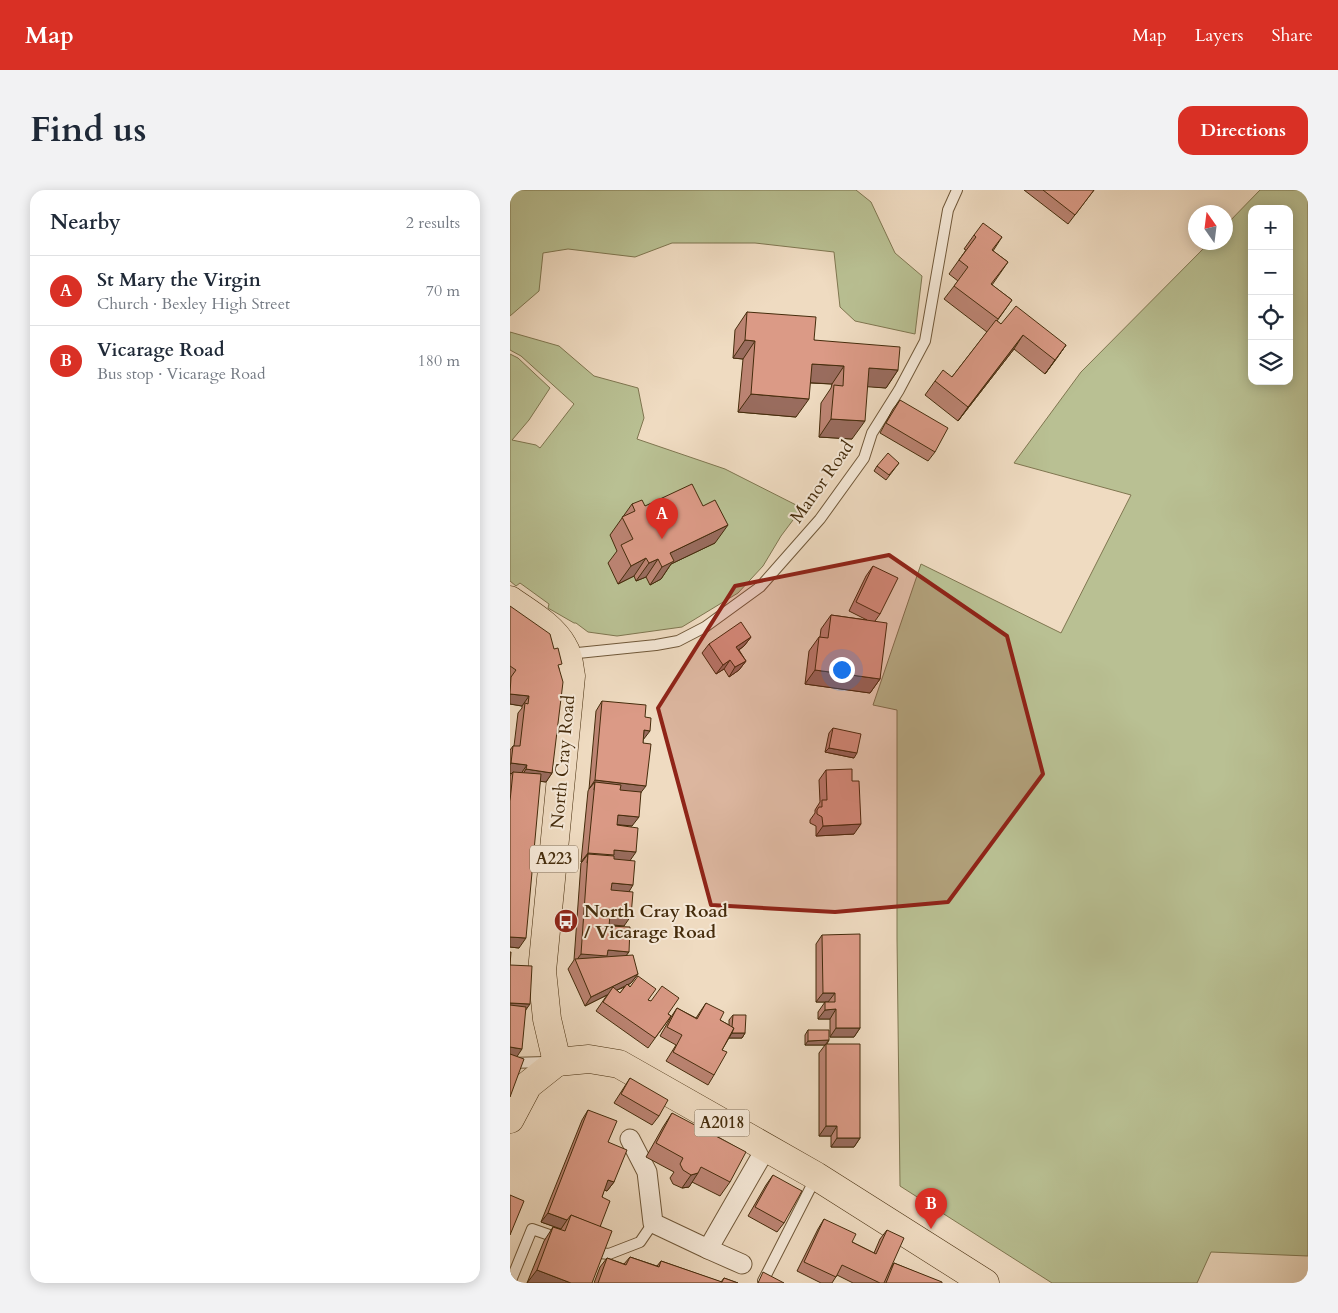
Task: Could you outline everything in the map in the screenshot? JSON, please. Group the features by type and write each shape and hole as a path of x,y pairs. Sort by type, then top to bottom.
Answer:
{"main road":[{"name":"A223","path":"510,600 550,631 563,645 567,654"},
{"name":"North Cray Road","path":"557,1062 547,1019 542,971 571,676 567,654"},
{"name":"A2018","path":"557,1062 589,1058 619,1064 879,1214 959,1276 985,1283"},
{"path":"510,1119 528,1085 557,1062"}],"street":[{"path":"630,1139 647,1172 653,1223 742,1264"},
{"path":"708,1249 766,1148"}],"lane":[{"name":"Manor Road","path":"567,654 678,641 705,627 760,587 820,519 864,458 872,433 926,341 948,210 957,190"},
{"path":"510,1063 557,1062"},
{"path":"763,1281 816,1176"},
{"path":"600,1253 610,1254 640,1242 653,1223"},
{"path":"510,1283 532,1229 558,1238"}],"highlighted area":[{"path":"889,555 1007,636 1043,774 948,902 835,912 711,905 658,708 735,586"}],"green space":[{"path":"510,190 856,190 871,202 895,253 922,276 915,334 855,321 840,307 834,252 755,243 672,243 635,257 568,249 543,253 539,291 510,316"},
{"path":"1260,190 1308,190 1308,1256 1211,1252 1197,1283 1052,1283 900,1186 897,710 873,705 921,564 1061,633 1131,495 1014,463 1081,372 1202,250 1233,250 1233,218"},
{"path":"510,332 559,346 594,376 638,388 644,418 637,439 725,469 802,508 781,536 763,566 738,593 682,627 617,636 588,632 576,623 548,608 549,604 520,583 516,586 510,581 510,354 518,358 550,388 529,420 512,440 536,445 540,448 574,404 521,356 510,350"}],"building":[{"path":"1043,190 1094,190 1075,215"},
{"path":"983,223 1002,237 992,250 1008,262 991,284 1012,300 998,319 954,286 968,267 959,260 976,237 974,235"},
{"path":"1016,306 1066,345 1055,360 1023,335 968,407 935,381 943,370 952,377 996,320 1001,324"},
{"path":"747,312 816,317 814,340 900,347 898,370 869,368 865,421 831,419 834,385 843,386 844,366 812,364 809,399 751,394 755,341 745,340"},
{"path":"900,400 948,428 935,452 886,423"},
{"path":"888,453 899,463 889,475 877,466"},
{"path":"692,484 703,506 715,500 728,525 670,553 674,561 662,567 658,559 649,563 646,558 631,566 621,545 633,539 622,517 635,511 632,504 642,500 645,506"},
{"path":"873,566 898,578 880,614 856,602"},
{"path":"510,606 550,634 554,649 558,648 562,664 558,665 563,682 552,773 526,769 527,765 511,763 513,746 520,746 525,703 528,704 529,696 510,694 511,677 516,670 510,666"},
{"path":"831,615 887,623 880,679 815,670 819,637 828,638"},
{"path":"741,622 751,637 736,647 746,661 735,667 730,660 723,665 709,644"},
{"path":"602,701 646,705 645,717 651,718 650,731 644,730 643,743 651,744 646,786 595,780"},
{"path":"833,728 861,734 857,753 829,748"},
{"path":"852,769 852,781 859,781 861,824 823,826 822,817 817,814 817,810 819,807 822,807 822,800 827,800 826,770"},
{"path":"513,772 541,774 526,938 510,937 510,801"},
{"path":"595,782 621,785 620,790 641,792 639,817 618,815 617,825 638,828 636,852 614,850 614,855 588,853"},
{"path":"588,854 614,856 614,859 635,861 633,885 612,883 611,890 633,892 631,916 610,915 609,926 630,927 629,952 608,950 607,956 581,954"},
{"path":"860,934 860,1028 836,1028 836,1009 825,1010 825,1002 835,1002 835,993 823,993 822,935"},
{"path":"633,955 638,974 591,997 575,959"},
{"path":"510,965 532,966 530,1004 510,1003"},
{"path":"638,976 656,989 648,1000 651,1001 662,986 679,998 668,1014 671,1016 655,1038 603,1002 613,987 620,993 627,984 630,987"},
{"path":"706,1003 724,1012 720,1020 734,1028 722,1050 727,1052 714,1075 673,1052 682,1035 667,1027 677,1008 697,1019"},
{"path":"510,1005 526,1007 522,1049 510,1047"},
{"path":"733,1015 746,1015 745,1033 732,1033 734,1028 732,1027"},
{"path":"808,1030 829,1030 829,1040 808,1041"},
{"path":"826,1044 860,1044 860,1138 837,1138 837,1126 826,1126"},
{"path":"510,1054 524,1059 510,1097"},
{"path":"630,1078 668,1100 659,1116 621,1094"},
{"path":"588,1110 617,1121 608,1142 627,1150 614,1182 608,1180 602,1197 610,1201 600,1227 571,1215 567,1220 548,1213"},
{"path":"672,1113 746,1152 730,1182 701,1167 698,1173 691,1175 683,1170 680,1164 683,1158 656,1143"},
{"path":"773,1175 802,1191 784,1223 755,1207"},
{"path":"510,1195 524,1201 510,1235"},
{"path":"571,1215 612,1231 592,1283 571,1283 537,1270 553,1227 565,1231"},
{"path":"824,1219 856,1234 852,1242 876,1254 887,1230 904,1238 884,1283 880,1283 842,1265 836,1277 804,1262"},
{"path":"630,1257 659,1267 661,1261 722,1282 724,1278 738,1283 598,1283 607,1258 626,1265"},
{"path":"894,1263 942,1282 942,1283 886,1283"},
{"path":"763,1272 784,1283 758,1283"}],"place":[{"name":"St Mary the Virgin","path":"662,539"},
{"name":"North Cray Road / Vicarage Road","path":"566,921"},
{"name":"Vicarage Road","path":"931,1229"}]}
